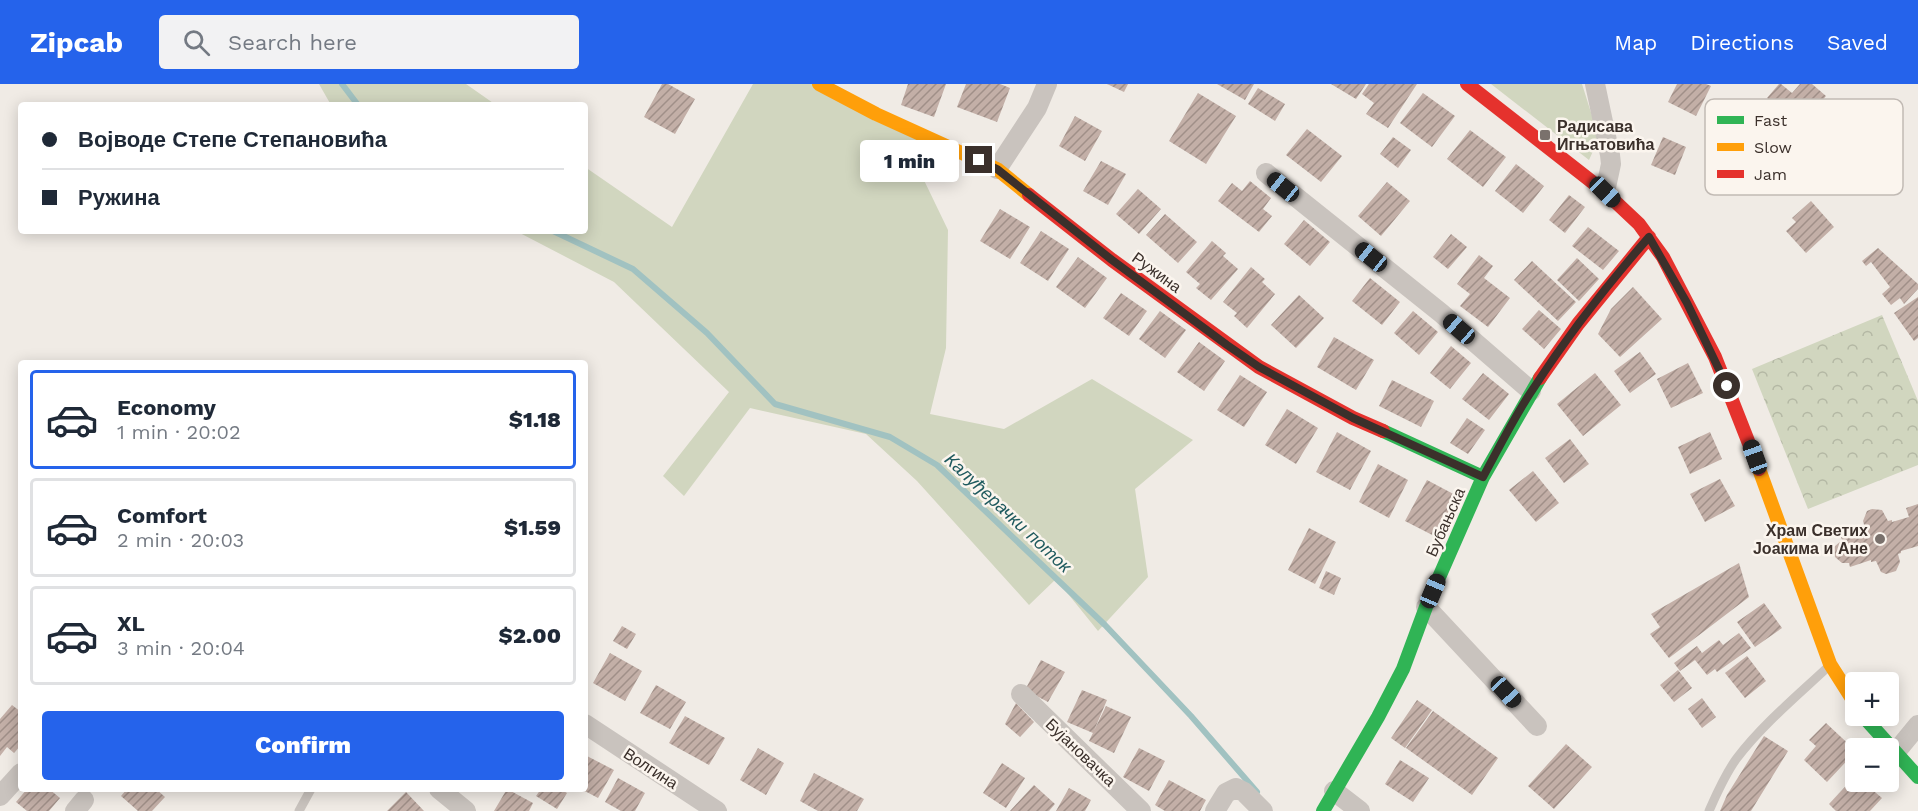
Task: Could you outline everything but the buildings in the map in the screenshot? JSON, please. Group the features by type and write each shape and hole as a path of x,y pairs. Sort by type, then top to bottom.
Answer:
{"street":[{"name":"Ружина","path":"819,84 876,114 997,169 1112,260 1259,367 1353,418 1483,477"},
{"path":"997,169 1037,108 1047,84"},
{"path":"1467,84 1605,192 1649,237 1687,303 1727,386 1747,435 1810,613 1830,664 1845,688"},
{"path":"1595,84 1611,164 1605,192"},
{"path":"1266,173 1441,313 1531,391"},
{"name":"Бубањска","path":"1323,811 1402,669 1426,607 1483,477 1531,391 1578,324 1649,237"},
{"path":"1426,607 1537,726"},
{"name":"Бујановачка","path":"1021,694 1141,811"},
{"path":"1899,749 1918,725"},
{"name":"Волгина","path":"588,726 717,811"},
{"path":"1872,726 1883,738"},
{"path":"1899,756 1918,777"},
{"path":"0,796 18,776"},
{"path":"1215,811 1226,793 1236,789 1244,792 1263,811"},
{"path":"1334,791 1360,811"},
{"path":"444,792 466,811"}],"lane":[{"path":"1709,811 1719,787 1737,758 1760,732 1830,664"},
{"path":"299,811 309,792"}],"green space":[{"path":"319,84 466,84 492,102 329,102"},
{"path":"753,84 819,84 920,134 921,174 948,230 946,348 930,414 1004,429 1092,379 1193,440 1135,489 1148,577 1098,631 1056,579 1029,605 917,481 866,434 750,408 684,496 663,476 729,392 614,282 522,234 588,234 588,169 672,227"},
{"path":"1491,84 1582,84 1599,138 1589,160"},
{"path":"1882,315 1918,401 1918,465 1808,509 1752,369"}],"waterway":[{"name":"Калуђерачки поток","path":"342,84 356,102"},
{"name":"Калуђерачки поток","path":"559,234 633,269 707,333 775,404 890,437 937,465 1105,625 1191,716 1257,792"}],"traffic: fast":[{"path":"1323,811 1403,669 1426,607 1483,477 1540,378"},
{"path":"1383,431 1483,477"},
{"path":"1872,726 1918,777"}],"traffic: slow":[{"path":"819,84 876,114 997,169 1029,195"},
{"path":"1759,469 1830,664 1845,688"}],"traffic: jam":[{"path":"1467,84 1605,192 1639,224 1663,257 1715,357 1759,469"},
{"path":"1029,195 1112,260 1259,367 1353,418 1383,431"},
{"path":"1540,378 1578,324 1649,237"}],"place":[{"name":"Радисава Игњатовића","path":"1545,135"},
{"name":"Храм Светих Јоакима и Ане","path":"1880,539"}],"route":[{"path":"979,160 997,169 1112,260 1259,367 1353,418 1483,477 1531,391 1578,324 1649,237 1707,340 1727,386"}]}
